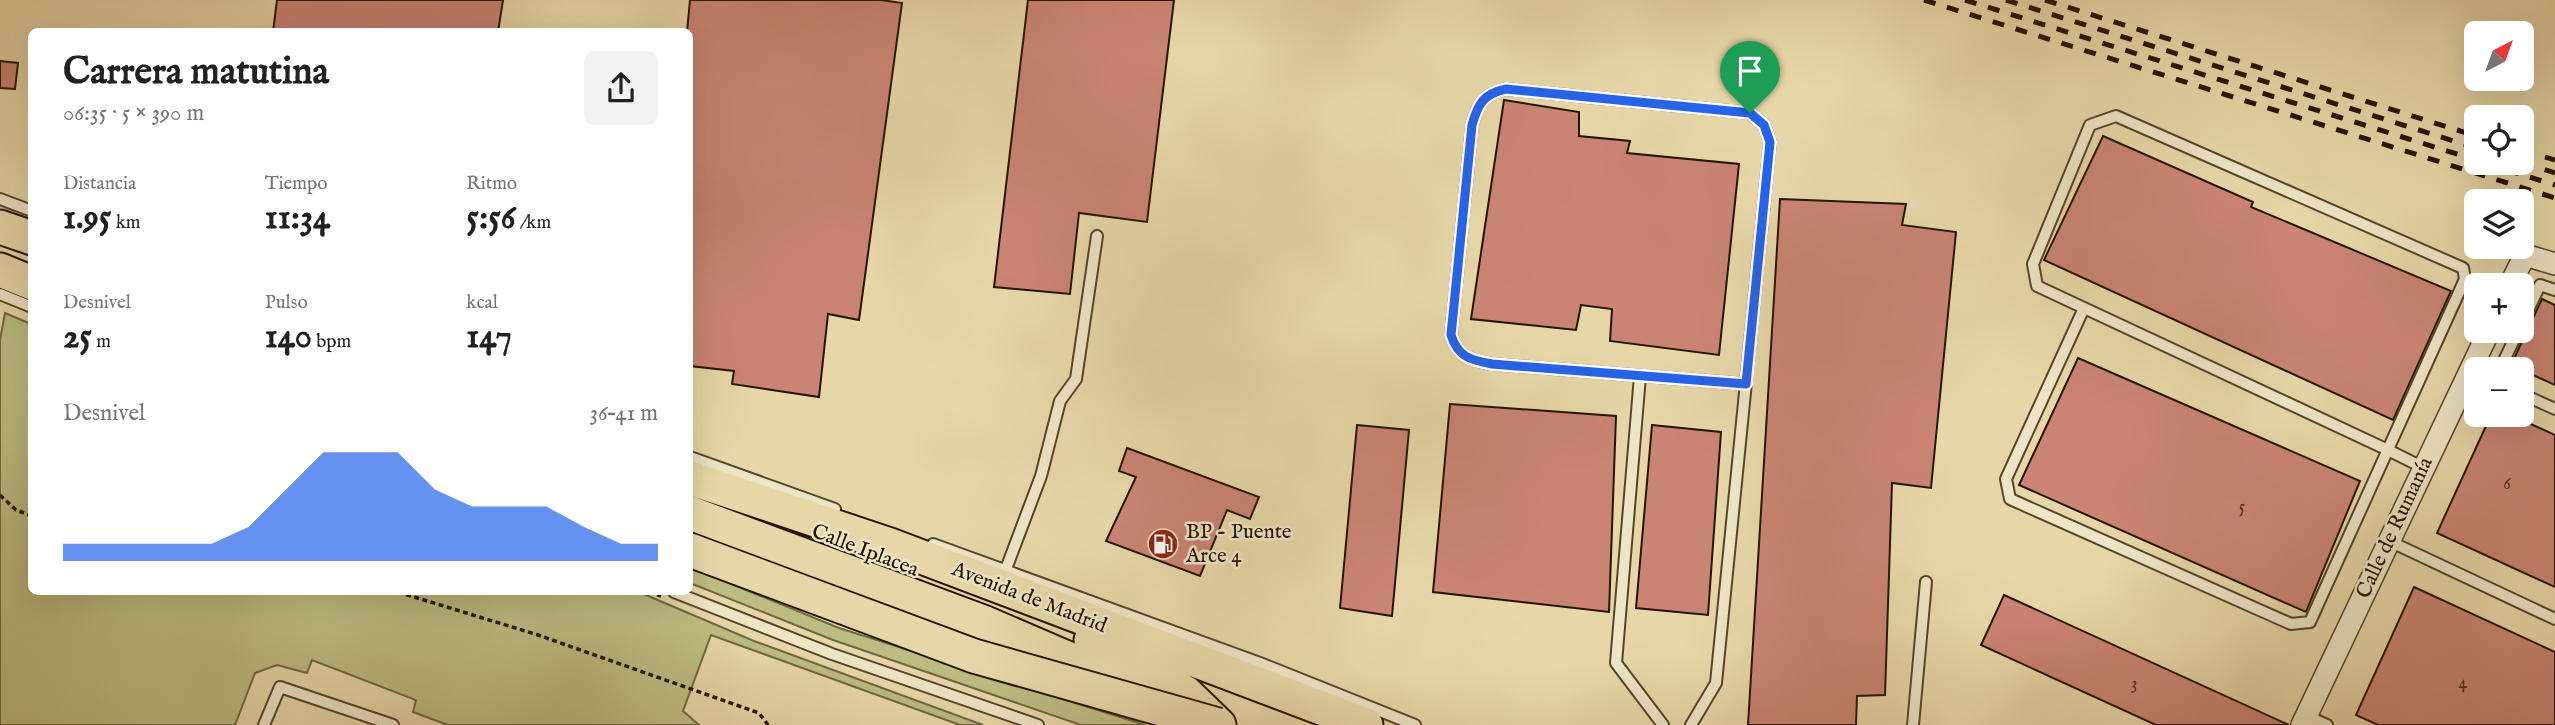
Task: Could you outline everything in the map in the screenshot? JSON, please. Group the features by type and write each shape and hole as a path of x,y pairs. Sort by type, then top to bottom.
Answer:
{"main road":[{"path":"0,227 28,237"},
{"path":"0,254 28,264"},
{"path":"0,270 28,281"},
{"name":"Calle Iplacea","path":"693,481 1106,646 1186,693 1218,725"},
{"name":"Avenida de Madrid","path":"693,481 890,545 1366,725"},
{"name":"Calle Iplacea","path":"693,514 939,605 1090,668 1176,725"},
{"path":"693,551 974,656 1218,725"}],"street":[{"path":"2517,273 2525,255 2555,264"},
{"name":"Calle de Rumanía","path":"2304,720 2464,389"}],"lane":[{"path":"1691,725 1716,683 1746,384 1770,142 1764,125 1750,113 1506,89 1489,93 1478,105 1472,125 1451,335 1456,350 1471,360 1492,364 1746,384"},
{"path":"2084,308 2006,479 2010,499 2291,624 2310,622 2388,450 2465,279 2463,268 2116,116 2090,125 2033,264 2037,286 2388,450 2424,468"},
{"path":"0,199 28,210"},
{"path":"1006,569 1041,476 1060,401 1076,379 1097,236"},
{"path":"2534,298 2540,285 2555,290"},
{"path":"0,294 28,305"},
{"path":"1640,376 1616,663 1663,725"},
{"path":"2534,399 2555,409"},
{"path":"693,458 847,514"},
{"path":"923,541 1260,663 1415,725"},
{"path":"2389,541 2555,619"},
{"path":"1913,725 1926,582"},
{"path":"682,595 832,654 1038,725"},
{"path":"264,725 280,687 393,725"},
{"path":"2304,720 2327,725"}],"path":[{"path":"0,495 16,510 28,514"},
{"path":"408,595 538,635 759,713 768,725"}],"shaded area":[{"path":"5,313 28,323 28,595 646,595 754,641 983,725 960,725 711,635 683,711 699,725 448,725 413,712 416,700 312,660 307,673 277,665 255,673 235,725 0,725 0,340"},
{"path":"693,568 839,628 1145,725 1081,725 833,640 693,584"}],"building":[{"path":"277,0 503,0 499,28 274,28"},
{"path":"690,0 881,0 902,3 859,320 828,314 819,397 732,384 734,371 693,366 693,28 687,28"},
{"path":"1028,0 1174,0 1147,222 1079,213 1070,294 994,287"},
{"path":"0,61 18,63 15,89 0,88"},
{"path":"1504,100 1579,112 1579,136 1630,141 1627,153 1739,164 1719,355 1610,341 1612,309 1581,305 1576,330 1471,319"},
{"path":"2103,136 2253,202 2251,207 2451,291 2393,420 2044,260"},
{"path":"1780,199 1906,204 1902,225 1956,232 1931,488 1892,483 1885,695 1857,696 1856,725 1748,725"},
{"path":"2542,299 2555,305 2555,385 2534,375 2534,357 2515,357 2521,343 2534,343 2534,316"},
{"path":"2078,358 2360,481 2306,612 2019,485"},
{"path":"1450,404 1616,416 1609,612 1433,592"},
{"path":"1357,425 1409,430 1392,616 1340,608"},
{"path":"1652,425 1721,432 1708,615 1636,608"},
{"path":"2534,425 2555,435 2555,587 2437,533 2486,427"},
{"path":"1127,448 1259,497 1250,519 1227,510 1200,576 1106,541 1136,477 1119,471"},
{"path":"2414,587 2555,652 2555,725 2378,725 2356,715"},
{"path":"2004,595 2289,725 2156,725 1981,645"}],"railway":[{"path":"1924,0 2555,198"},
{"path":"1965,0 2464,156"},
{"path":"2006,0 2464,144"},
{"path":"2045,0 2464,132"},
{"path":"2534,154 2555,160"},
{"path":"2534,166 2555,173"},
{"path":"2523,175 2555,185"}],"place":[{"name":"BP - Puente Arce 4","path":"1163,544"}],"route":[{"path":"1506,89 1750,113 1764,125 1770,142 1746,384 1492,364 1471,360 1456,350 1451,335 1472,125 1478,105 1489,93 1506,89"}]}
